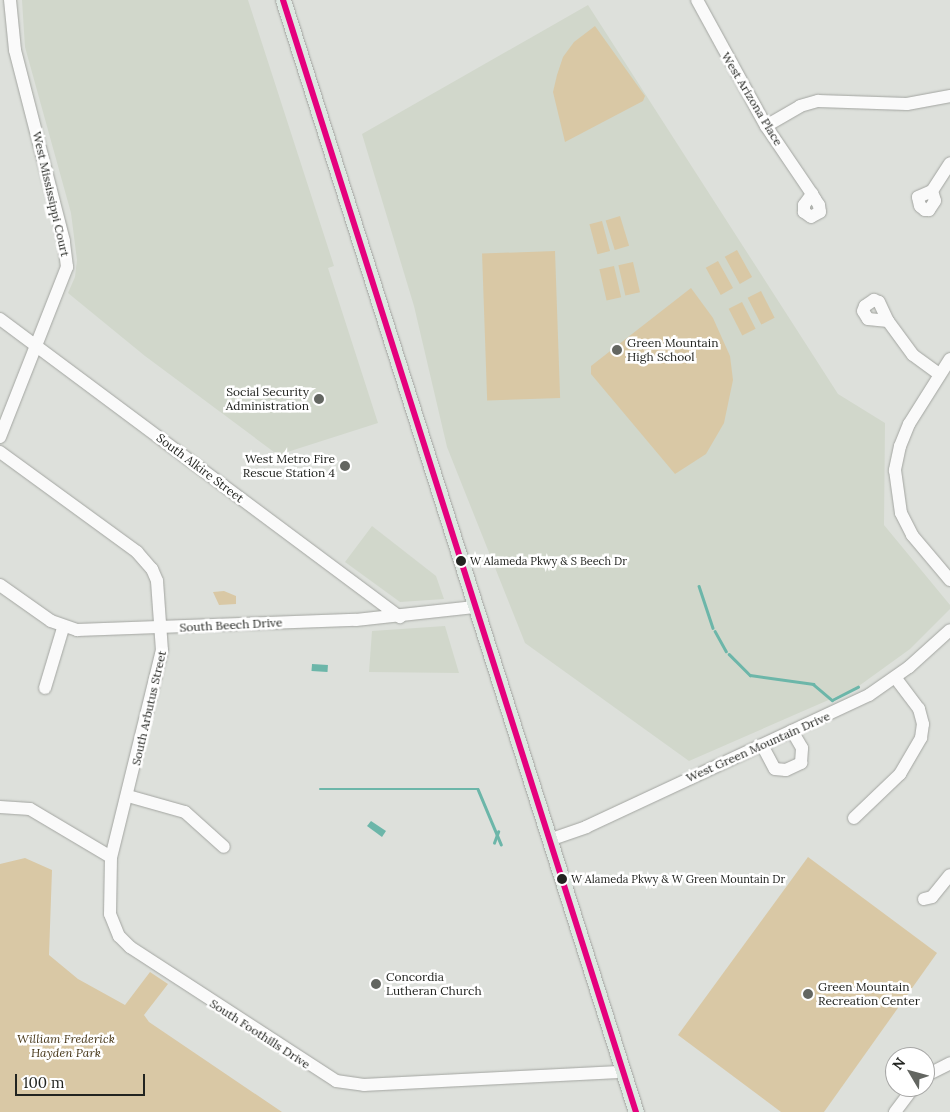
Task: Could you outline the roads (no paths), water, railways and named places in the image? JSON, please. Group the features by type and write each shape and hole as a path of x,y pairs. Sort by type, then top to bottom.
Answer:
{"main road":[{"path":"283,0 474,607 552,839 636,1112"}],"street":[{"name":"West Mississippi Court","path":"0,437 63,284 67,258 15,50 10,0"},
{"name":"West Arizona Place","path":"697,0 766,126 812,194"},
{"path":"766,126 800,106 818,101 907,104 950,96"},
{"path":"932,192 950,163"},
{"name":"South Alkire Street","path":"0,319 400,617"},
{"path":"888,321 913,355 939,374"},
{"path":"950,359 939,374 910,424 900,446 896,470 901,513 912,536 950,580"},
{"name":"South Arbutus Street","path":"0,452 146,561 157,581 163,628 162,650 128,796 111,857"},
{"path":"0,585 63,628 45,688"},
{"name":"South Beech Drive","path":"63,628 163,628 400,617 474,607"},
{"name":"West Green Mountain Drive","path":"552,839 586,827 861,699 896,678 950,630"},
{"path":"854,818 900,774 927,735 918,709 896,678"},
{"path":"762,745 775,769 786,770 801,763 804,755 792,731"},
{"path":"128,796 185,812 224,847"},
{"path":"0,807 17,806 36,812 111,857"},
{"name":"South Foothills Drive","path":"111,857 110,914 119,936 130,947 336,1081 364,1085 623,1072"},
{"path":"924,899 936,893 950,875"},
{"path":"935,1071 949,1063"},
{"path":"895,1112 906,1097"}],"water":[{"path":"312,664 328,665 327,672 312,671"},
{"path":"371,821 386,831 382,837 367,826"}],"waterway":[{"path":"699,586 713,628"},
{"path":"715,631 726,651"},
{"path":"729,654 750,675 813,684 832,700 858,687"},
{"path":"320,789 478,789 501,844"},
{"path":"494,843 498,832"}],"place":[{"name":"Green Mountain High School","path":"617,350"},
{"name":"Social Security Administration","path":"319,399"},
{"name":"West Metro Fire Rescue Station 4","path":"345,466"},
{"name":"W Alameda Pkwy & S Beech Dr","path":"461,561"},
{"name":"W Alameda Pkwy & W Green Mountain Dr","path":"562,879"},
{"name":"Concordia Lutheran Church","path":"376,984"},
{"name":"Green Mountain Recreation Center","path":"808,994"}],"park label":[{"name":"William Frederick Hayden Park","path":"66,1046"}]}
